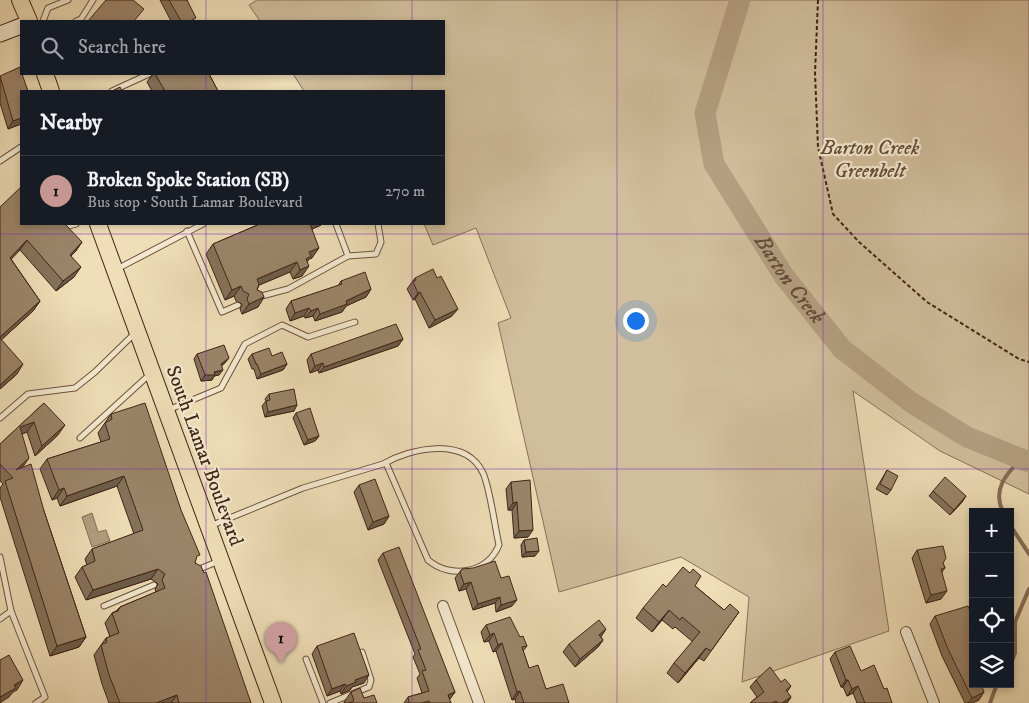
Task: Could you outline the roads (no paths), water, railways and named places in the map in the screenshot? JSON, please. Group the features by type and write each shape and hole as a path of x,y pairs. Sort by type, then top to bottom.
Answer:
{"main road":[{"path":"20,0 29,20"},
{"path":"45,75 50,90"},
{"name":"South Lamar Boulevard","path":"98,225 272,703"}],"street":[{"path":"0,34 20,26"},
{"path":"443,606 479,703"},
{"path":"906,632 934,703"}],"lane":[{"path":"43,20 48,8 68,0"},
{"path":"78,20 93,0"},
{"path":"115,90 147,75"},
{"path":"128,85 131,90"},
{"path":"0,161 20,148"},
{"path":"59,229 73,225"},
{"path":"114,270 187,230 200,225"},
{"path":"336,225 348,256"},
{"path":"254,298 288,289 348,256 376,254 381,242 378,225"},
{"path":"187,230 222,312 238,305"},
{"path":"166,411 221,388 245,344 282,325 308,337 355,322"},
{"path":"0,418 28,394 75,388 95,372 136,332"},
{"path":"80,438 152,373"},
{"path":"207,527 303,488 386,463 405,452 449,449 465,454 483,473 499,545 495,556 483,564 455,572 442,570 428,560 386,463"},
{"path":"0,557 11,611 46,697 36,703"},
{"path":"192,572 220,561"},
{"path":"104,606 154,586"},
{"path":"0,619 11,611"},
{"path":"330,703 369,687 371,680 362,652"},
{"path":"306,659 323,703"}],"waterway":[{"name":"Barton Creek","path":"740,0 705,113 714,164 784,276 842,349 912,403 967,437 1029,462"},
{"path":"1002,508 999,497 1002,483 1021,459"},
{"path":"1014,531 1029,554"},
{"path":"1014,656 1015,622 1029,589"},
{"path":"990,703 996,688"}],"place":[{"name":"Broken Spoke Station (SB)","path":"281,663"}],"park label":[{"name":"Barton Creek Greenbelt","path":"870,160"}]}
